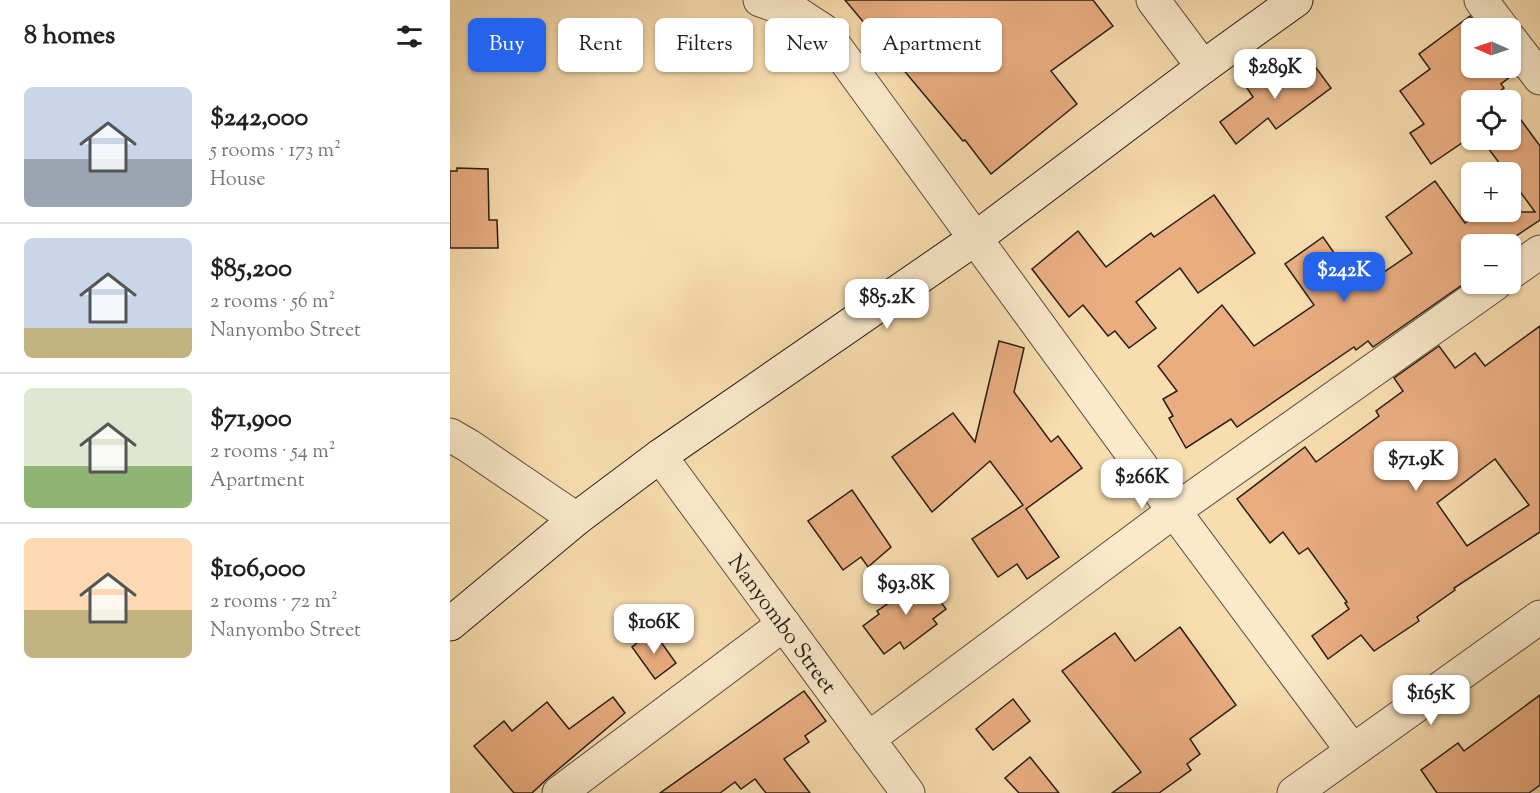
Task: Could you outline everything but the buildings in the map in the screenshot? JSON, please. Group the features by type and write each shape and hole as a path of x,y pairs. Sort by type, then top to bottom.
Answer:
{"street":[{"path":"760,0 795,12 824,31 1174,511 1352,750"},
{"path":"1153,0 1203,67"},
{"path":"450,624 576,519 660,456 976,238 1296,0"},
{"path":"1481,0 1495,18"},
{"path":"1521,53 1540,78"},
{"path":"1521,265 1540,252"},
{"path":"868,739 1174,511 1481,294"},
{"path":"450,435 576,519"},
{"name":"Nanyombo Street","path":"660,456 908,793"},
{"path":"1294,793 1540,618"},
{"path":"559,793 784,624"}]}
